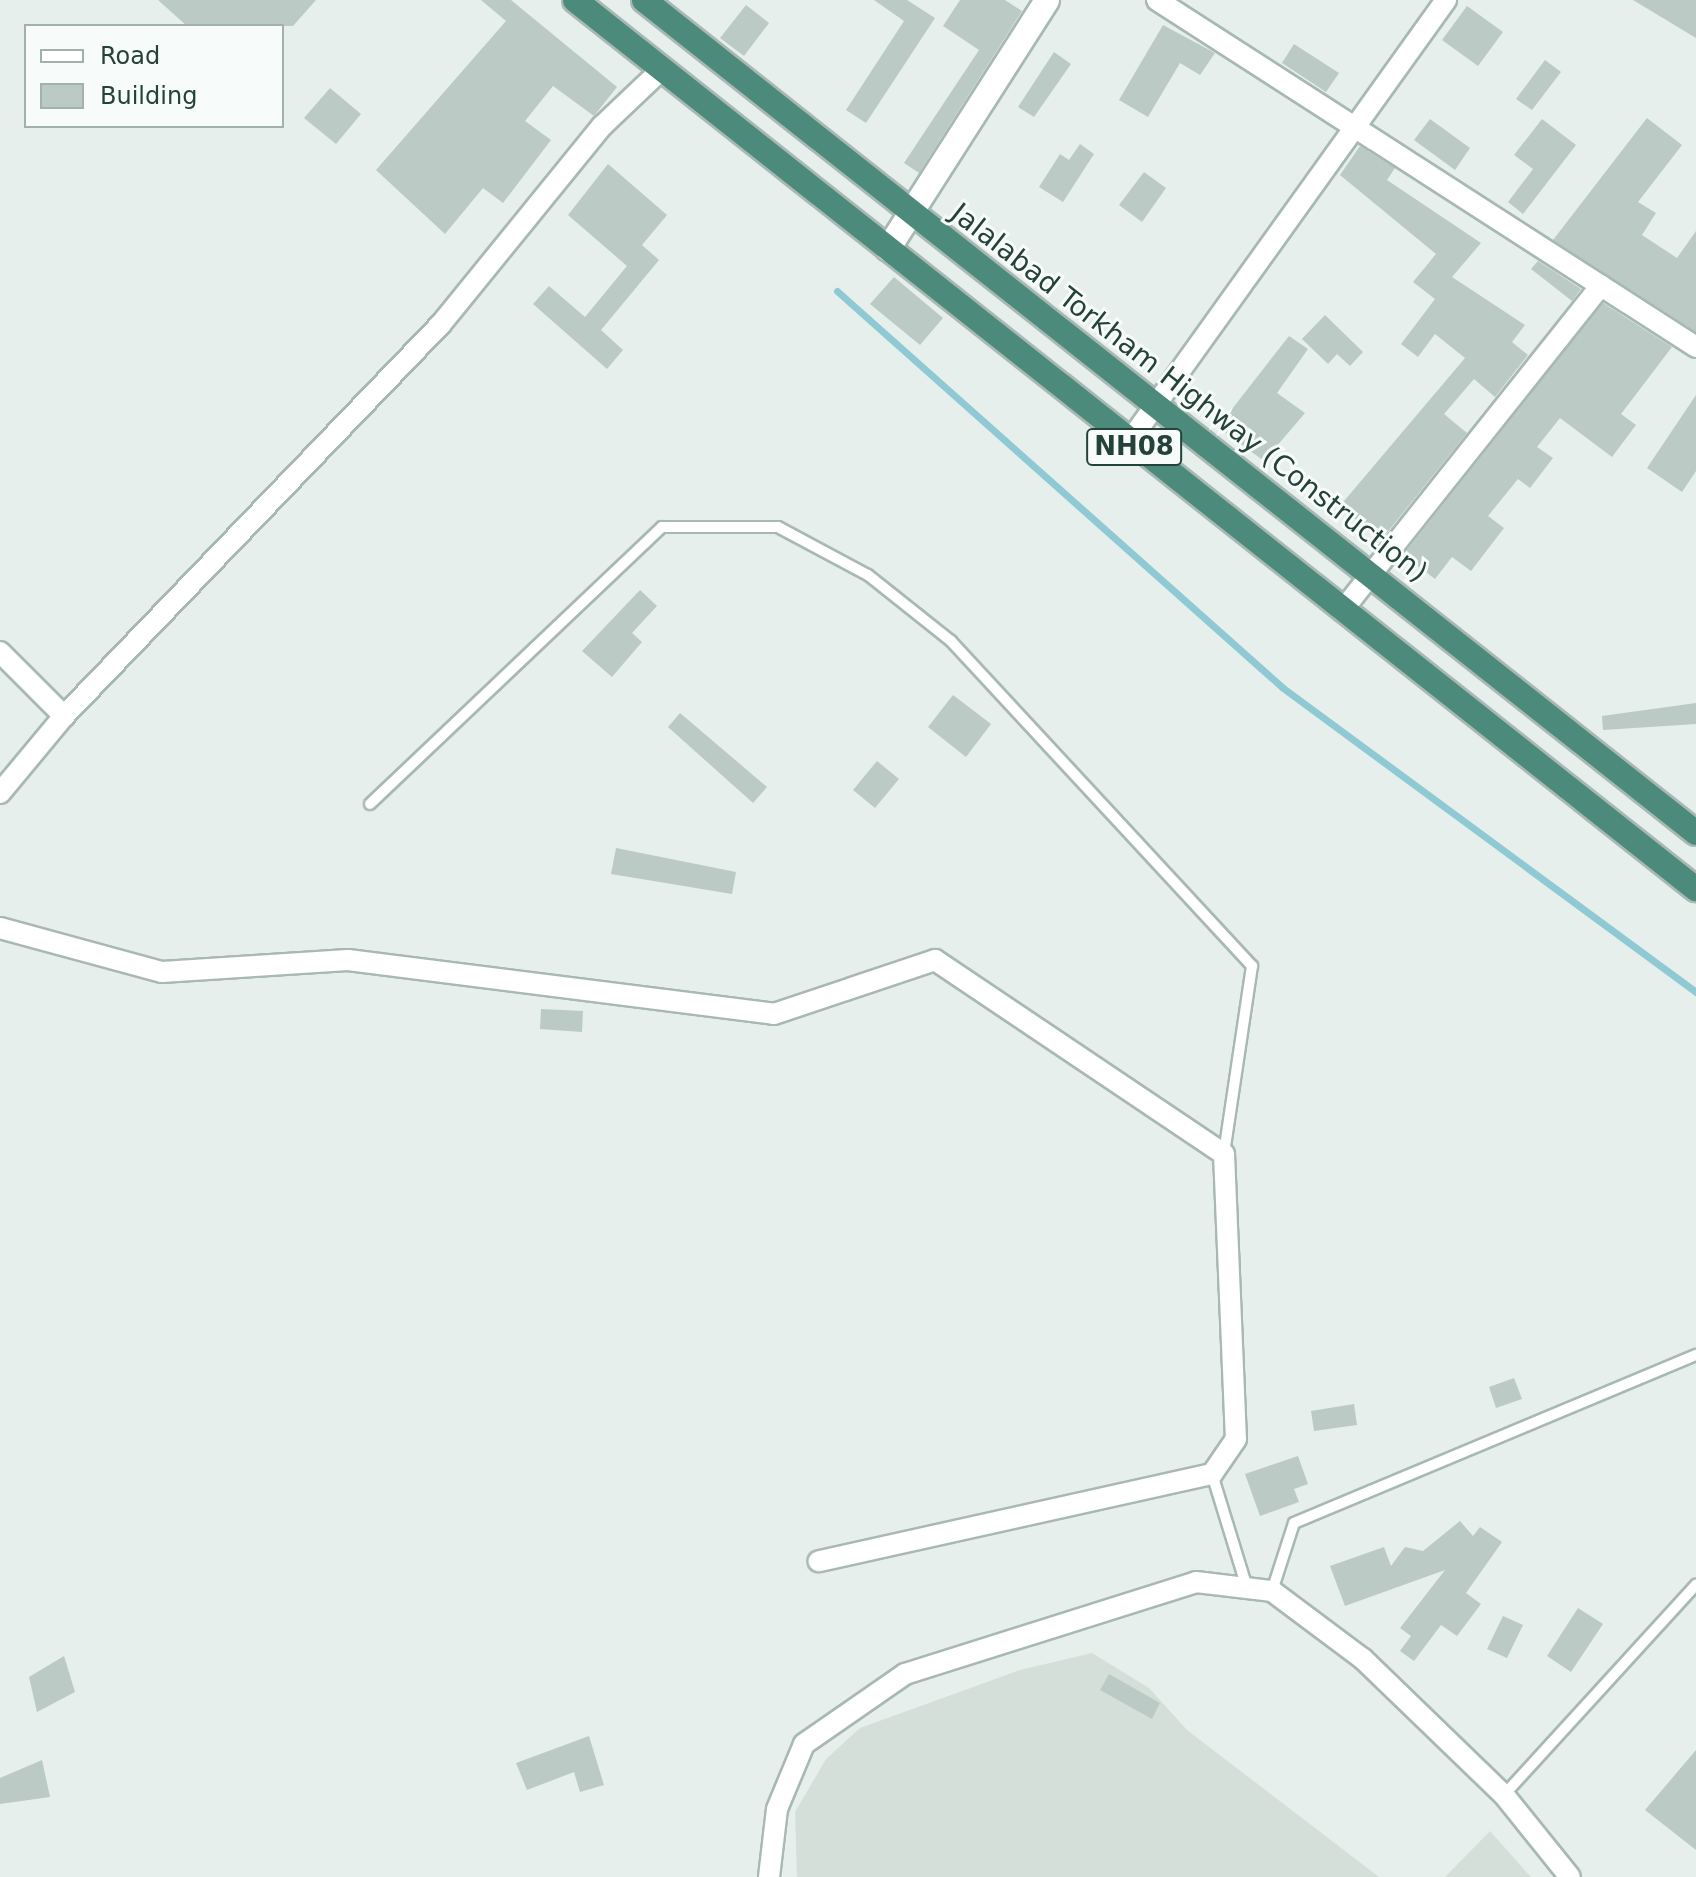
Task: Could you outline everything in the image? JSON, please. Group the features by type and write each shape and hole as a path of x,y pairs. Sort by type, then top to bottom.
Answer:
{"highway":[{"name":"NH08","path":"575,0 1696,889"},
{"name":"Jalalabad Torkham Highway (Construction)","path":"644,0 1696,833"}],"street":[{"path":"888,249 1047,0"},
{"path":"1157,0 1696,347"},
{"path":"1129,442 1352,126 1446,0"},
{"path":"0,793 64,716 441,324 602,126 662,69"},
{"path":"1342,611 1601,285"},
{"path":"0,652 64,716"},
{"path":"0,928 162,972 348,960 774,1014 935,960 1224,1154 1236,1439 1212,1474 819,1561"},
{"path":"769,1877 777,1809 804,1744 905,1674 1196,1582 1272,1591 1363,1659 1504,1795 1570,1877"}],"lane":[{"path":"370,804 662,527 778,527 868,575 951,641 1252,966 1224,1154"},
{"path":"1272,1591 1294,1523 1696,1355"},
{"path":"1212,1474 1247,1588"},
{"path":"1504,1795 1696,1585"}],"shaded area":[{"path":"1092,1653 1149,1688 1187,1730 1379,1877 797,1877 795,1812 826,1759 860,1728 1020,1670"},
{"path":"1490,1831 1531,1877 1445,1877"}],"building":[{"path":"158,0 316,0 293,26 185,24"},
{"path":"481,0 511,0 617,87 594,116 553,86 525,121 551,140 503,203 483,188 445,234 376,170 506,21"},
{"path":"874,0 907,0 935,18 866,123 846,110 904,21"},
{"path":"960,0 1005,0 1022,11 919,173 904,163 979,50 943,26"},
{"path":"1633,0 1696,0 1696,38"},
{"path":"746,5 769,23 744,56 720,38"},
{"path":"1467,6 1503,32 1478,66 1442,40"},
{"path":"1163,25 1215,53 1200,75 1180,63 1148,117 1119,100"},
{"path":"1294,44 1339,73 1326,92 1282,63"},
{"path":"1054,52 1071,64 1034,117 1018,107"},
{"path":"1545,60 1561,72 1532,110 1516,99"},
{"path":"330,88 361,114 336,144 304,118"},
{"path":"1647,118 1682,145 1638,202 1656,213 1642,235 1677,258 1696,231 1696,332 1553,240"},
{"path":"1430,119 1470,148 1455,170 1414,140"},
{"path":"1542,119 1576,145 1523,214 1508,202 1533,169 1514,155"},
{"path":"1080,144 1094,154 1063,202 1039,187 1060,154 1069,160"},
{"path":"1360,146 1395,168 1387,180 1481,243 1452,277 1525,325 1512,342 1528,355 1495,397 1474,379 1444,414 1467,433 1382,539 1339,507 1465,358 1435,334 1418,357 1401,344 1435,299 1413,282 1436,254 1340,175"},
{"path":"608,164 667,215 642,245 659,260 601,330 623,350 607,369 533,304 549,286 585,317 627,266 568,215"},
{"path":"1144,172 1166,188 1142,222 1119,205"},
{"path":"1538,261 1581,289 1572,301 1531,269"},
{"path":"894,277 943,318 920,345 870,304"},
{"path":"1603,303 1672,347 1621,414 1636,425 1612,457 1560,418 1537,447 1553,458 1530,488 1518,479 1488,516 1504,528 1471,571 1452,557 1435,579 1403,555"},
{"path":"1325,315 1363,352 1350,366 1337,354 1328,364 1302,339"},
{"path":"1289,336 1308,349 1277,393 1305,413 1264,461 1218,427"},
{"path":"1696,395 1696,471 1682,492 1647,468"},
{"path":"640,590 657,606 632,633 642,642 612,677 582,651"},
{"path":"953,695 991,724 966,757 928,727"},
{"path":"1696,703 1696,724 1603,730 1602,716"},
{"path":"680,713 767,787 753,803 668,727"},
{"path":"877,761 899,779 875,808 853,790"},
{"path":"616,848 736,872 732,894 611,874"},
{"path":"541,1009 583,1011 582,1032 540,1029"},
{"path":"1514,1378 1522,1399 1496,1408 1489,1387"},
{"path":"1354,1404 1357,1425 1314,1431 1311,1411"},
{"path":"1298,1456 1308,1484 1294,1489 1299,1502 1260,1516 1245,1474"},
{"path":"1460,1521 1473,1536 1480,1527 1502,1542 1466,1593 1481,1604 1457,1636 1441,1625 1414,1661 1400,1651 1411,1636 1400,1628 1445,1570 1345,1606 1330,1566 1384,1547 1391,1566 1405,1547 1423,1551"},
{"path":"1578,1608 1603,1624 1571,1672 1547,1656"},
{"path":"1503,1616 1523,1625 1507,1658 1487,1649"},
{"path":"64,1656 75,1692 37,1712 29,1677"},
{"path":"1109,1674 1160,1703 1152,1719 1100,1690"},
{"path":"589,1736 604,1785 580,1792 574,1772 527,1790 516,1763"},
{"path":"1696,1750 1696,1850 1645,1810"},
{"path":"42,1760 50,1797 0,1804 0,1778"}],"waterway":[{"path":"837,291 1283,688 1696,992"}]}
